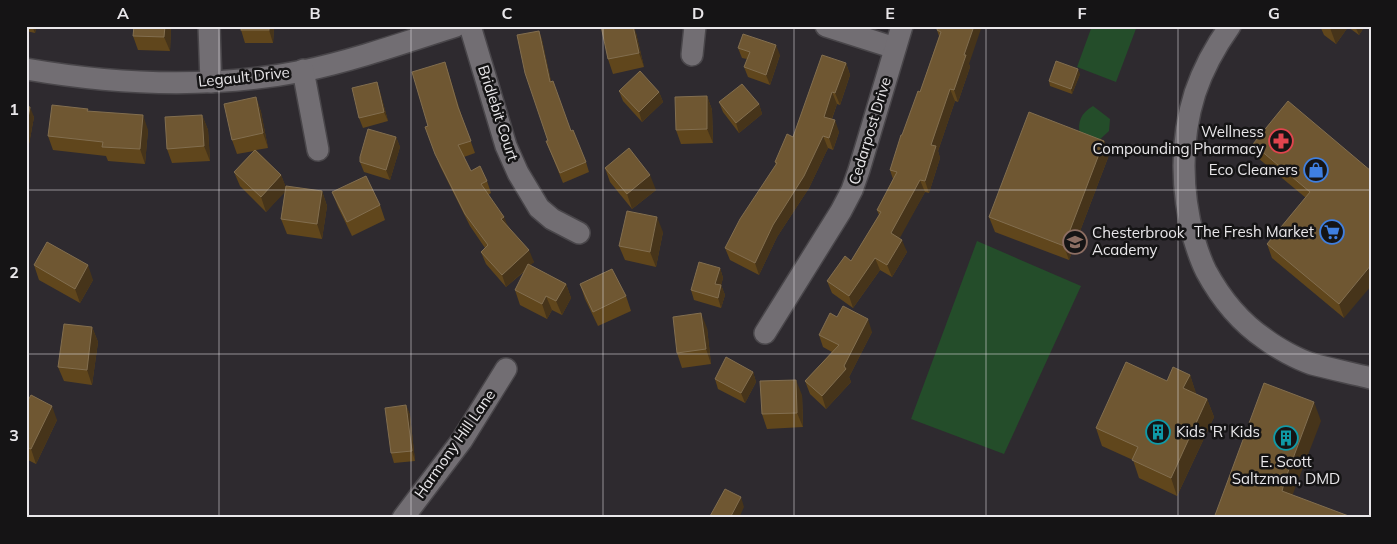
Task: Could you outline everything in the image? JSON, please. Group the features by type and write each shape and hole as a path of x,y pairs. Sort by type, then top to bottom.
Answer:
{"street":[{"path":"208,26 211,82"},
{"name":"Legault Drive","path":"26,69 75,77 138,83 211,82 270,76 304,70 354,58 456,26"},
{"name":"Bridlebit Court","path":"470,26 506,146 518,173 539,208 552,219 579,233"},
{"path":"692,55 695,26"},
{"path":"826,26 895,48"},
{"name":"Cedarpost Drive","path":"765,334 852,190 902,26"},
{"path":"1230,26 1205,66 1188,121 1184,148 1185,194 1189,221 1205,270 1228,304 1244,322 1264,339 1310,363 1371,378"},
{"path":"304,70 318,150"},
{"name":"Harmony Hill Lane","path":"403,518 462,440 506,369"}],"green space":[{"path":"1092,26 1137,26 1116,82 1077,67"},
{"path":"1093,106 1110,119 1109,131 1097,142 1080,135 1079,130 1081,118"},
{"path":"977,241 1081,286 1004,454 911,419"}],"building":[{"path":"134,26 165,26 164,37 133,36"},
{"path":"241,26 269,26 269,30 241,30"},
{"path":"601,26 633,26 639,53 608,59"},
{"path":"938,26 974,26 954,90 950,89 931,145 936,146 925,181 920,180 891,233 902,240 887,265 875,258 849,296 827,281 845,256 851,261 881,212 877,210 897,172 890,170 901,135 918,91 920,92 941,32 937,30"},
{"path":"539,31 550,82 553,81 571,131 573,130 586,162 560,173 546,141 548,141 525,73 517,35"},
{"path":"743,34 776,45 766,75 744,67 750,52 738,48"},
{"path":"822,55 846,63 835,93 832,92 824,117 835,120 829,138 823,136 804,176 773,225 755,263 725,248 740,219 777,163 775,162 787,134 793,137"},
{"path":"1056,61 1078,69 1071,89 1049,81"},
{"path":"445,62 458,107 471,141 458,145 471,171 480,166 487,181 481,184 504,217 501,219 529,250 502,275 481,252 488,245 465,214 435,154 425,127 428,126 412,72"},
{"path":"640,71 659,92 639,112 619,91"},
{"path":"377,82 384,112 359,118 352,88"},
{"path":"742,84 759,104 736,123 719,102"},
{"path":"707,96 707,129 676,130 675,97"},
{"path":"256,97 263,133 232,140 224,104"},
{"path":"1288,101 1371,171 1371,265 1339,304 1267,244 1310,192 1253,144"},
{"path":"52,105 88,109 87,111 143,115 140,149 102,147 103,142 48,136"},
{"path":"26,106 30,107 26,129"},
{"path":"1029,112 1104,141 1064,246 989,217"},
{"path":"202,115 204,146 167,149 165,117"},
{"path":"368,129 396,137 386,170 360,162"},
{"path":"629,148 650,175 627,194 605,168"},
{"path":"255,150 281,175 261,197 234,172"},
{"path":"366,176 380,205 347,222 332,192"},
{"path":"286,186 322,191 317,224 281,219"},
{"path":"627,211 657,217 650,252 619,246"},
{"path":"47,242 88,265 75,289 34,265"},
{"path":"699,262 720,268 715,284 721,285 718,298 691,290"},
{"path":"528,264 566,284 556,301 546,296 542,304 515,290"},
{"path":"612,269 626,296 593,312 580,284"},
{"path":"843,306 868,319 844,366 846,369 822,396 805,381 839,345 819,335 830,313 837,317"},
{"path":"701,313 706,349 677,353 673,317"},
{"path":"64,324 92,327 87,370 58,367"},
{"path":"726,357 753,372 741,393 715,379"},
{"name":"Kids 'R' Kids","path":"1126,362 1167,381 1173,367 1190,375 1183,388 1207,399 1171,478 1132,460 1138,447 1096,428"},
{"path":"796,380 797,413 762,414 760,381"},
{"path":"1264,383 1314,402 1282,491 1354,518 1214,518"},
{"path":"31,395 52,406 31,449 26,447 26,404"},
{"path":"406,405 412,451 391,453 385,408"},
{"path":"725,489 741,497 730,518 709,518"}],"place":[{"name":"Wellness Compounding Pharmacy","path":"1281,141"},
{"name":"Eco Cleaners","path":"1316,170"},
{"name":"The Fresh Market","path":"1332,232"},
{"name":"Chesterbrook Academy","path":"1075,242"},
{"name":"Kids 'R' Kids","path":"1158,432"},
{"name":"E. Scott Saltzman, DMD","path":"1286,438"}]}
